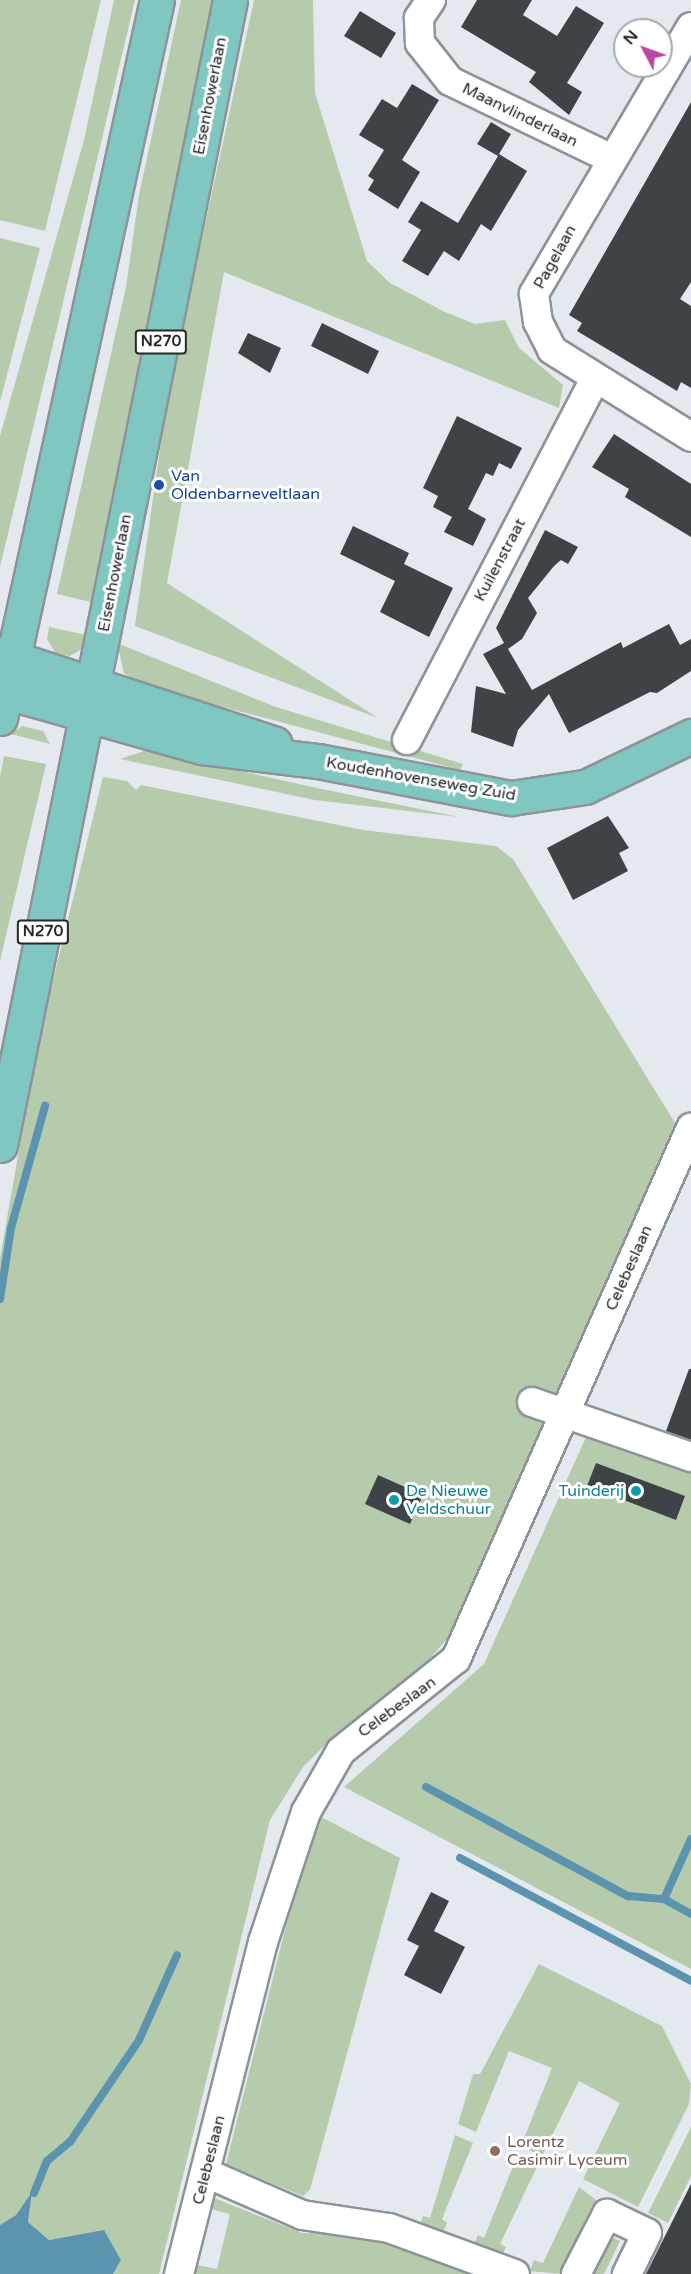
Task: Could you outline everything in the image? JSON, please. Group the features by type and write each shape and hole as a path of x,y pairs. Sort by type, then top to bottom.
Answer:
{"main road":[{"path":"2,700 7,655 157,0"},
{"name":"Eisenhowerlaan","path":"0,1146 230,0"},
{"name":"Koudenhovenseweg Zuid","path":"7,655 214,720 318,761"},
{"name":"Koudenhovenseweg Zuid","path":"2,700 202,747 318,761 518,798 585,787 691,736"}],"street":[{"name":"Maanvlinderlaan","path":"431,0 419,18 420,44 450,81 612,159"},
{"name":"Pagelaan","path":"691,27 534,294 538,322 552,350 594,381 691,437"},
{"name":"Kuilenstraat","path":"407,740 594,381"},
{"name":"Celebeslaan","path":"179,2274 263,1942 306,1812 341,1751 456,1659 691,1128"},
{"path":"532,1402 563,1415 691,1457"},
{"path":"206,2173 302,2216 389,2228 515,2274"},
{"path":"576,2274 607,2214 647,2233 627,2274"}],"green space":[{"path":"0,0 101,0 45,231 0,220"},
{"path":"114,0 135,0 0,567 0,436 84,140"},
{"path":"181,0 212,0 95,603 57,594 126,287 139,195"},
{"path":"254,0 313,0 315,93 367,261 390,283 445,312 475,324 505,320 519,348 563,385 559,408 224,272 167,583 378,718 135,626 167,399"},
{"path":"0,238 40,248 0,402"},
{"path":"49,627 86,635 82,649 70,656 56,654 47,639"},
{"path":"117,643 276,707 463,764 460,770 141,685 124,673"},
{"path":"22,726 43,731 50,744 11,734"},
{"path":"147,750 459,817 315,800 120,759"},
{"path":"4,756 46,764 0,961 0,777"},
{"path":"103,777 127,781 136,790 141,785 363,830 496,846 513,859 675,1123 447,1639 412,1679 331,1739 303,1767 270,1820 159,2274 113,2274 121,2260 104,2231 49,2240 28,2222 32,2192 16,2215 0,2225 0,1258 39,1037"},
{"path":"587,1435 691,1469 691,1969 344,1787 484,1664"},
{"path":"321,1817 400,1858 310,2190 303,2196 226,2164 301,1866"},
{"path":"539,1964 662,2026 691,2084 689,2104 638,2207 583,2179 620,2103 579,2081 542,2156 521,2146 552,2068 509,2051 476,2132 458,2124 473,2074 480,2074"},
{"path":"691,2127 691,2176 668,2223 648,2213"},
{"path":"455,2135 473,2143 442,2219 447,2223 443,2233 420,2225 423,2216 430,2218"},
{"path":"516,2159 537,2167 500,2244 506,2247 501,2257 474,2244 478,2235 484,2238"},
{"path":"579,2187 596,2200 561,2274 530,2271 534,2260 543,2263"},
{"path":"209,2196 302,2233 355,2233 471,2274 192,2274 192,2264 217,2269 230,2214 206,2208"},
{"path":"607,2235 620,2241 604,2274 588,2274"}],"water":[{"path":"32,2192 28,2222 49,2240 104,2230 121,2260 113,2274 0,2274 0,2225 16,2215"}],"building":[{"path":"477,0 532,0 523,15 557,36 576,6 604,23 567,83 582,92 569,115 529,82 536,72 461,27"},
{"path":"360,11 396,33 381,58 344,36"},
{"path":"412,84 439,100 402,160 420,172 398,209 368,190 374,180 368,176 384,150 359,135 382,99 397,108"},
{"path":"691,102 691,282 680,299 691,306 691,388 681,382 677,391 577,331 582,323 569,315"},
{"path":"491,122 511,134 499,154 527,171 491,231 481,224 459,261 444,251 428,276 402,261 421,230 408,222 421,201 458,223 498,156 477,144"},
{"path":"322,323 379,351 368,374 311,346"},
{"path":"248,333 281,348 270,373 238,353"},
{"path":"457,416 522,448 511,469 499,463 493,476 486,473 468,509 486,519 473,546 444,532 452,517 433,507 438,496 423,488"},
{"path":"614,434 691,484 691,537 625,497 629,489 592,467"},
{"path":"353,526 409,553 404,564 453,588 429,637 380,612 395,581 340,554"},
{"path":"545,530 578,547 568,564 561,560 528,598 537,613 522,639 508,649 532,690 621,642 623,648 669,624 680,645 691,639 691,671 657,693 650,692 569,733 549,694 518,730 513,747 471,732 476,686 506,694 483,654 504,643 496,628"},
{"path":"608,816 629,848 619,853 628,871 573,900 547,848"},
{"path":"689,1369 691,1369 691,1440 666,1431"},
{"name":"Tuinderij","path":"596,1463 685,1496 676,1520 587,1486"},
{"name":"De Nieuwe Veldschuur","path":"378,1475 423,1495 410,1524 365,1504"},
{"path":"431,1892 449,1901 434,1931 465,1947 441,1994 404,1975 419,1946 407,1940"},
{"path":"691,2184 691,2274 646,2274"}],"waterway":[{"path":"0,1299 11,1228 45,1106"},
{"path":"426,1787 628,1896 664,1899 691,1914"},
{"path":"664,1899 691,1839"},
{"path":"460,1858 691,1981"},
{"path":"34,2193 47,2161 70,2142 139,2040 177,1955"}],"place":[{"name":"Van Oldenbarneveltlaan","path":"159,485"},
{"name":"Tuinderij","path":"636,1491"},
{"name":"De Nieuwe Veldschuur","path":"394,1500"},
{"name":"Lorentz Casimir Lyceum","path":"495,2151"}]}
